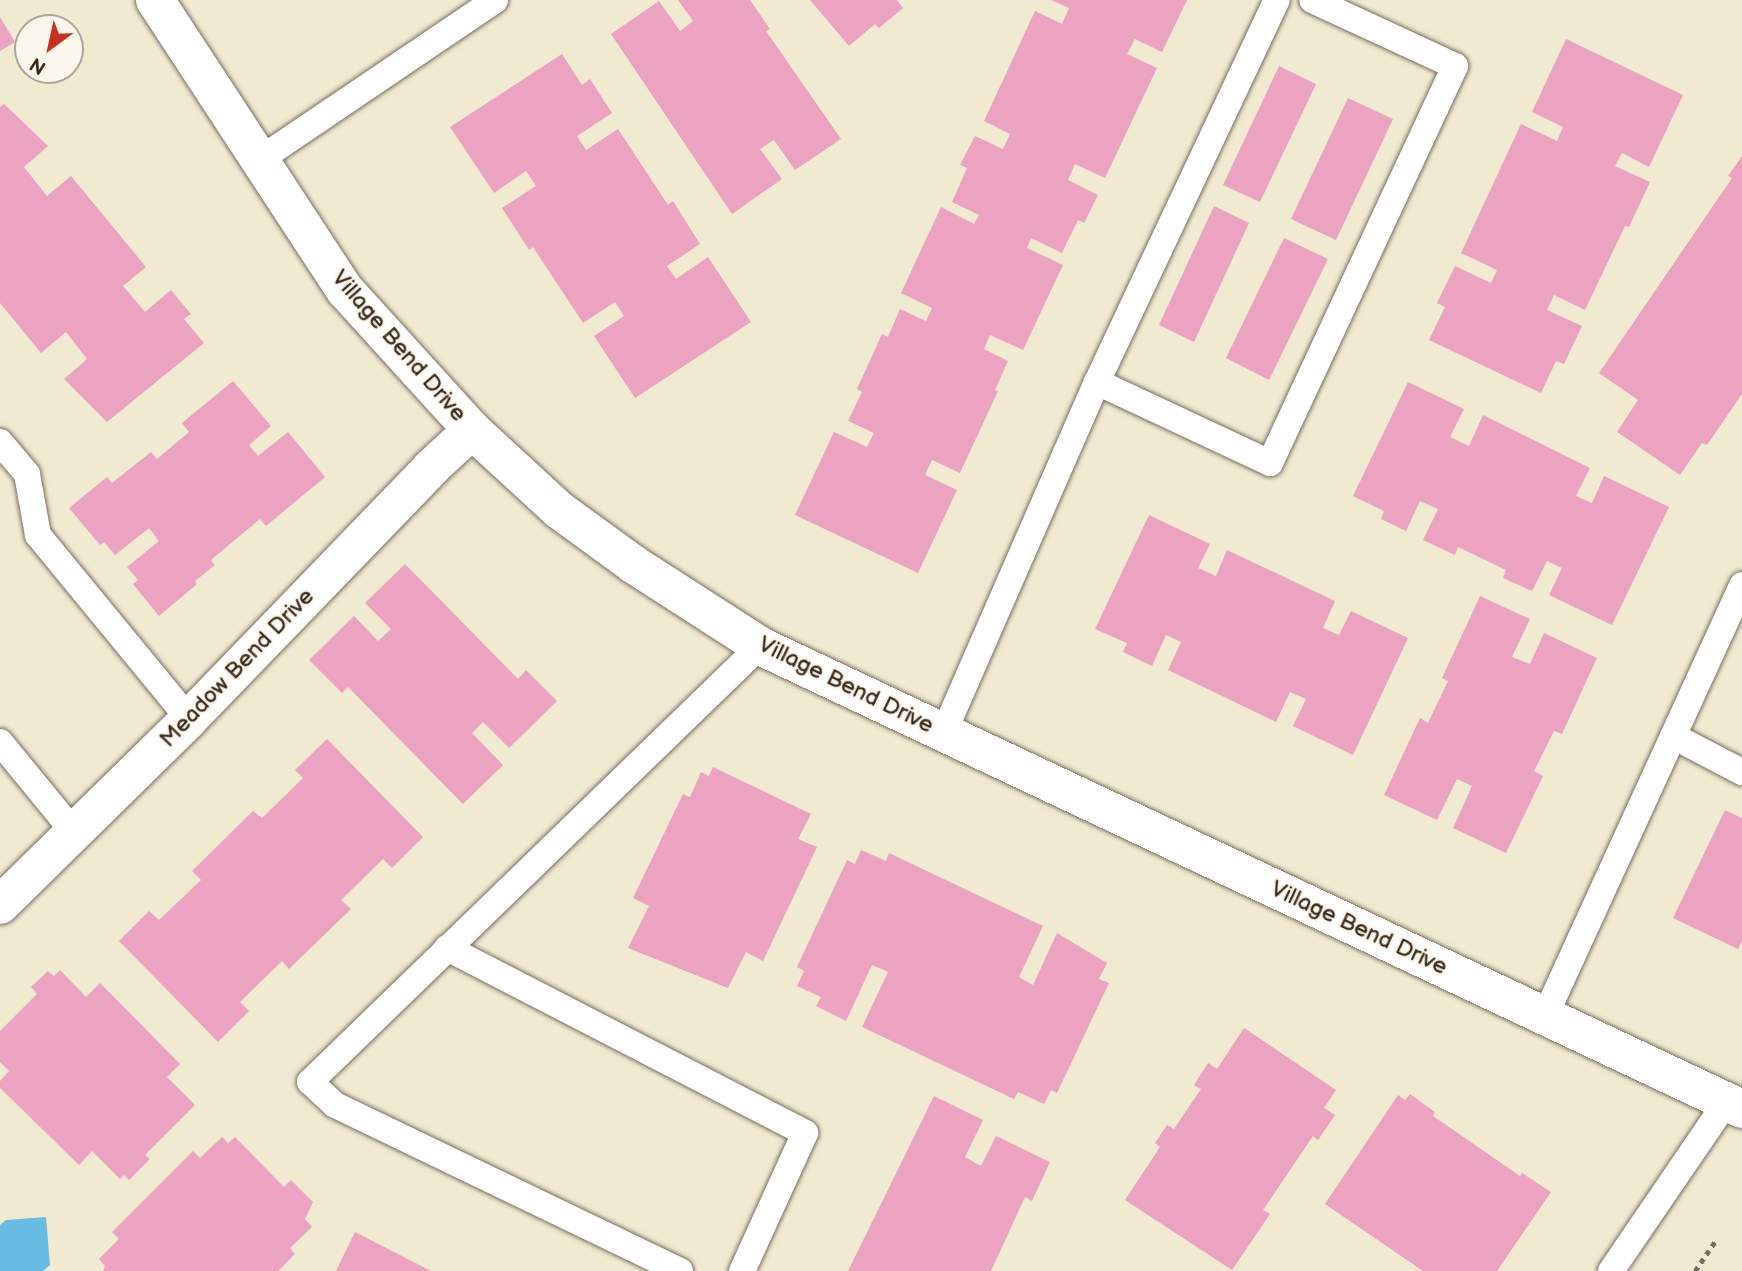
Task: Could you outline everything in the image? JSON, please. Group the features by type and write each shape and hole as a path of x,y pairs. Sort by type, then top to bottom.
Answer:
{"street":[{"name":"Village Bend Drive","path":"155,0 345,290 472,430 559,510 633,564 760,646 1734,1105"},
{"name":"Meadow Bend Drive","path":"0,905 189,719 421,478 472,430"}],"lane":[{"path":"259,160 495,0"},
{"path":"944,732 1097,382 1277,0"},
{"path":"1097,382 1270,463 1455,66 1312,0"},
{"path":"0,442 27,474 38,535 189,719"},
{"path":"1545,1016 1742,584"},
{"path":"680,1271 335,1105 310,1082 760,646"},
{"path":"1673,736 1742,772"},
{"path":"0,742 74,832"},
{"path":"447,948 805,1133 742,1271"},
{"path":"1611,1271 1734,1105"}],"path":[{"path":"1695,1271 1715,1241"}],"water":[{"path":"46,1217 50,1265 43,1271 0,1271 0,1225 6,1220"}],"building":[{"path":"678,0 750,0 770,29 766,31 841,139 795,170 774,140 760,149 782,179 732,214 611,34 659,1 680,31 693,21"},
{"path":"810,0 897,0 903,8 879,28 875,24 849,46"},
{"path":"1051,0 1187,0 1162,52 1135,39 1127,54 1157,68 1105,178 1075,164 1068,180 1098,195 1084,223 1078,220 1062,253 1031,238 1027,248 1063,265 1023,350 990,335 984,349 1008,361 995,390 998,391 960,473 932,460 925,475 957,490 918,573 795,515 834,432 867,447 874,433 848,421 862,392 857,389 882,334 888,337 900,309 926,321 932,308 901,293 941,207 974,224 979,215 952,202 967,168 960,165 975,136 1003,149 1010,134 984,121 1035,11 1062,24 1069,8"},
{"path":"0,17 14,43 0,51"},
{"path":"1566,39 1683,95 1649,167 1622,153 1615,166 1650,182 1629,227 1625,226 1585,310 1554,295 1547,310 1582,326 1564,364 1556,361 1541,393 1429,340 1445,307 1437,303 1455,266 1491,283 1497,270 1461,253 1521,124 1557,141 1563,127 1532,112"},
{"path":"562,54 582,85 590,79 612,113 577,136 586,150 618,129 668,205 673,201 700,244 667,266 676,279 708,257 751,322 635,398 594,336 624,316 615,302 583,323 533,247 529,250 502,208 536,186 526,171 494,193 450,127"},
{"path":"1279,66 1316,84 1260,202 1223,185"},
{"path":"1348,98 1393,119 1336,240 1291,219"},
{"path":"4,104 48,146 24,167 47,196 71,176 146,267 123,286 145,312 171,290 191,314 184,319 204,343 107,422 64,379 87,359 66,332 41,353 0,303 0,107"},
{"path":"1742,156 1742,394 1707,445 1702,443 1680,475 1617,432 1638,400 1599,373 1732,178 1728,176"},
{"path":"1214,206 1249,223 1194,342 1159,325"},
{"path":"1284,238 1328,259 1269,380 1226,358"},
{"path":"233,381 271,426 249,445 258,456 288,432 325,477 266,526 260,519 211,560 215,565 159,616 133,584 138,580 127,567 159,541 149,528 115,555 104,542 100,545 69,508 107,477 112,483 151,452 157,459 189,432 182,423"},
{"path":"1408,382 1464,409 1450,437 1469,446 1483,415 1590,468 1576,496 1592,503 1604,476 1669,507 1612,625 1549,595 1562,568 1547,561 1532,591 1503,578 1506,570 1458,547 1455,555 1423,540 1438,509 1420,501 1406,531 1381,519 1384,511 1353,496"},
{"path":"1149,515 1210,544 1198,568 1216,576 1227,550 1335,601 1323,628 1339,635 1351,611 1408,638 1353,755 1293,726 1306,699 1290,692 1276,722 1168,670 1181,642 1166,635 1152,666 1123,652 1127,643 1095,629"},
{"path":"405,564 518,679 526,670 557,701 509,748 483,722 472,733 503,765 463,804 348,687 342,693 309,660 354,616 378,641 391,629 365,603"},
{"path":"1480,596 1530,619 1512,657 1530,664 1544,633 1597,658 1562,734 1554,731 1534,771 1543,776 1506,853 1453,828 1472,786 1457,779 1437,820 1384,795 1420,718 1428,723 1448,681 1442,678"},
{"path":"327,739 423,837 392,868 383,859 341,900 351,909 289,969 282,961 240,1002 249,1011 218,1042 119,941 149,911 159,920 201,880 192,871 253,811 262,818 303,778 295,770"},
{"path":"713,767 811,814 798,839 817,847 763,961 746,952 728,988 628,948 649,906 633,898 683,794 690,797 701,772 709,776"},
{"path":"1725,810 1742,818 1742,941 1738,949 1673,918"},
{"path":"861,850 886,861 889,853 1043,926 1019,977 1033,985 1057,933 1107,963 1099,979 1109,983 1057,1093 1051,1090 1044,1104 1018,1092 1014,1099 862,1027 888,972 872,965 846,1021 816,1006 821,997 797,986 804,971 797,967 847,860 855,864"},
{"path":"60,970 86,997 100,983 180,1064 167,1077 195,1105 145,1155 150,1159 129,1180 124,1175 120,1179 92,1151 79,1165 0,1088 0,1081 9,1071 0,1062 0,1031 37,994 31,987 48,971 54,976"},
{"path":"1244,1028 1336,1090 1324,1108 1335,1115 1318,1140 1313,1136 1263,1210 1270,1214 1232,1270 1125,1200 1160,1147 1155,1143 1167,1125 1174,1129 1201,1089 1194,1085 1208,1063 1217,1069"},
{"path":"1410,1094 1435,1112 1433,1116 1520,1176 1522,1173 1551,1192 1497,1271 1423,1271 1325,1204 1398,1095 1405,1100"},
{"path":"934,1096 983,1120 965,1157 981,1166 996,1136 1050,1162 1032,1201 1025,1197 991,1271 848,1271"},
{"path":"222,1137 228,1143 235,1137 284,1187 291,1180 313,1202 305,1219 312,1227 290,1248 295,1254 278,1271 103,1271 105,1266 99,1259 119,1239 112,1232 193,1151 200,1158"},
{"path":"355,1232 431,1271 336,1271"}]}
